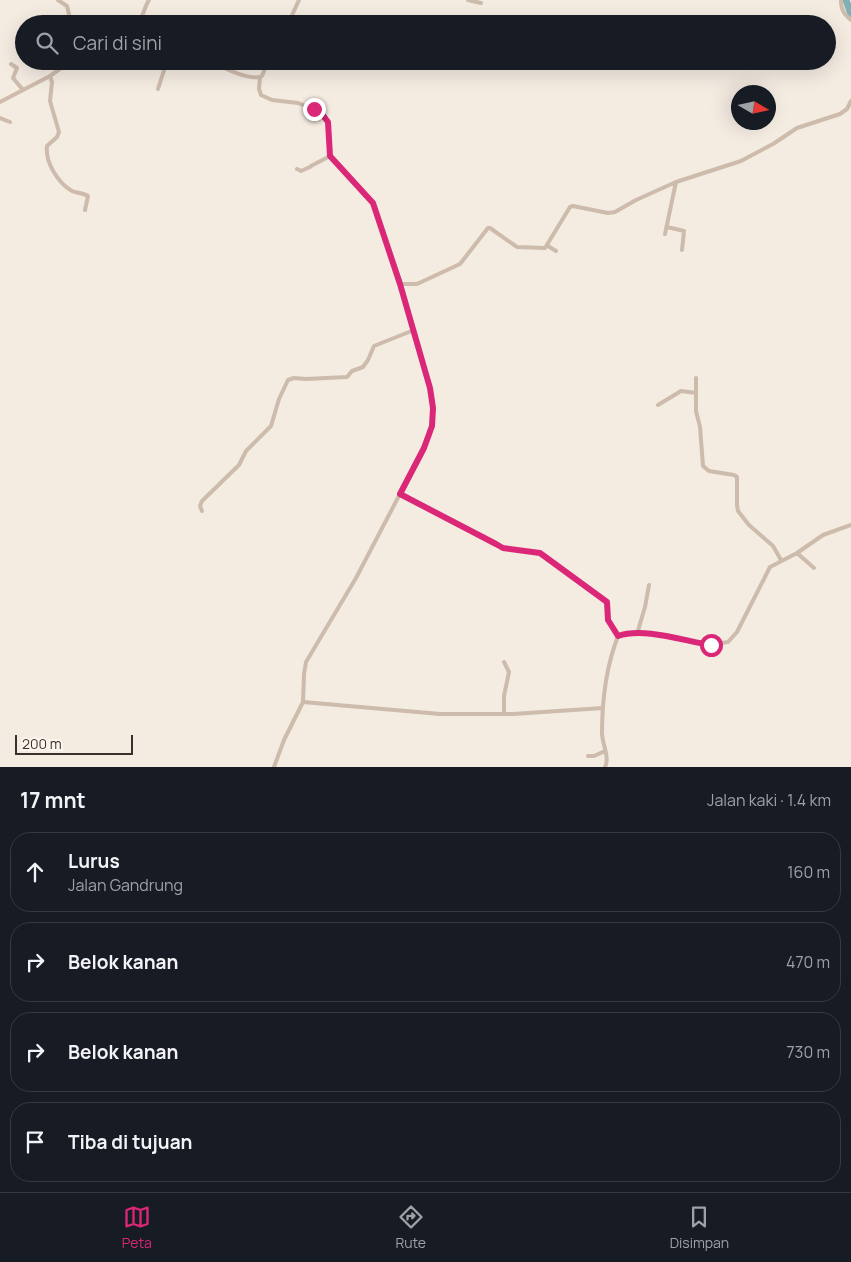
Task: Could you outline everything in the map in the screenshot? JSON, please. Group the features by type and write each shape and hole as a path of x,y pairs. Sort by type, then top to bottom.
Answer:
{"street":[{"path":"58,0 67,6 69,15"},
{"path":"143,15 144,8 149,0"},
{"path":"292,15 299,0"},
{"path":"468,0 481,3"},
{"path":"841,0 843,13 851,20"},
{"path":"11,64 15,67"},
{"path":"16,70 13,78 23,90"},
{"path":"0,102 59,70"},
{"path":"158,89 164,70"},
{"path":"231,70 243,75 260,78"},
{"path":"264,70 260,78 259,92 265,98 298,103 322,114 328,122 330,156 373,203 414,330 430,388 433,408 432,426 424,448 356,578 306,662 303,702 284,740 274,767"},
{"path":"50,76 52,82 50,101 58,132 57,137 47,146 48,160 62,182 73,191 88,196 85,210"},
{"path":"400,284 417,284 460,264 488,228 517,246 542,249 548,246 570,207 611,213 676,182 749,158 797,128 840,114 847,109 851,101"},
{"path":"0,118 10,122"},
{"path":"297,169 301,171 330,156"},
{"path":"665,234 676,182"},
{"path":"667,227 684,231 682,250"},
{"path":"548,246 556,251"},
{"path":"202,511 200,506 202,501 239,465 246,451 271,426 279,399 288,380 294,378 347,377 352,371 363,367 374,346 414,330"},
{"path":"696,378 696,411 700,428 703,466 709,471 736,476 738,480 736,505 739,513 749,525 773,546 781,560"},
{"path":"658,405 681,391 696,393"},
{"path":"400,494 503,548 540,553 607,602 608,620 618,636"},
{"path":"618,636 626,633 659,634 711,645 728,642 737,632 768,569 781,560 797,553 823,535 851,525"},
{"path":"797,553 814,568"},
{"path":"637,634 649,585"},
{"path":"605,767 607,762 602,742 604,690 609,663 618,636"},
{"path":"504,662 509,672 504,696 504,714"},
{"path":"303,702 440,714 504,714 603,708"},
{"path":"588,756 594,756 604,751"}],"waterway":[{"path":"846,0 851,14"}],"route":[{"path":"314,109 327,119 330,156 373,203 382,224 430,388 433,408 432,426 424,448 400,494 503,548 540,553 607,602 608,620 618,636 626,633 659,634 711,645"}]}
